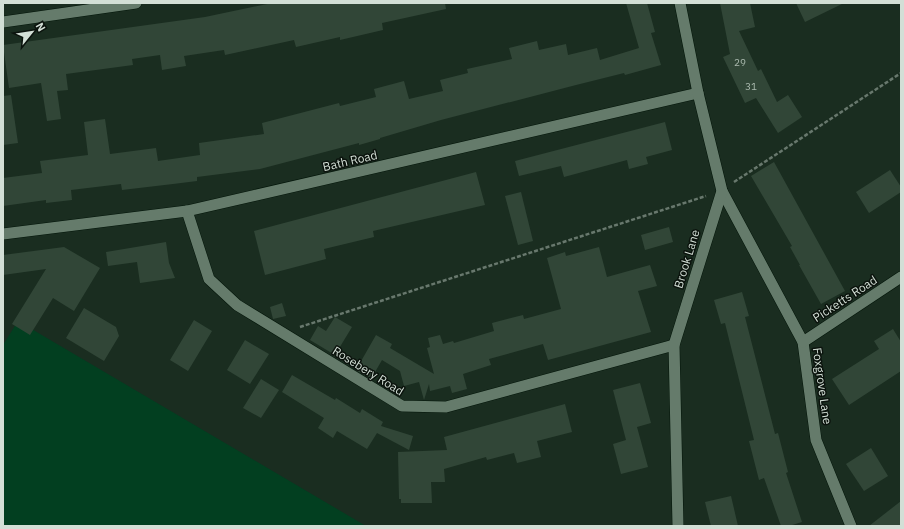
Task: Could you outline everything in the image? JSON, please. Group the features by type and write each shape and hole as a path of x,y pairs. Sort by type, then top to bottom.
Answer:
{"street":[{"path":"3,22 136,3"},
{"path":"680,3 698,93 722,190"},
{"name":"Bath Road","path":"3,234 187,212 698,93"},
{"name":"Foxgrove Lane","path":"722,190 803,342 816,440 851,526"},
{"name":"Brook Lane","path":"678,526 674,345 722,190"},
{"name":"Rosebery Road","path":"187,212 209,279 237,305 402,406 446,407 674,345"},
{"name":"Picketts Road","path":"803,342 901,277"}],"path":[{"path":"282,333 722,190 901,73"}],"green space":[{"path":"18,321 366,526 3,526 3,345"}],"building":[{"path":"272,3 445,3 446,9 382,23 383,30 340,40 340,37 296,47 294,40 225,55 224,50 184,56 186,66 162,70 160,55 132,59 133,65 66,74 68,90 57,91 61,119 47,121 41,83 9,88 3,45 205,17"},
{"path":"626,3 647,3 655,32 651,33 661,65 625,75 624,73 576,85 441,120 359,145 359,143 260,169 197,177 197,181 122,190 121,184 71,190 72,200 46,203 46,200 3,206 3,178 42,173 40,161 88,155 84,122 105,119 110,154 156,148 158,161 200,155 199,143 264,134 262,123 339,103 340,106 376,97 374,89 404,81 409,99 443,91 440,80 468,73 467,69 512,59 509,48 537,41 539,50 566,44 568,55 597,48 600,60 639,48"},
{"path":"720,3 750,3 755,27 739,31 758,71 761,69 777,102 788,95 802,117 778,133 756,98 745,103 723,57 730,54"},
{"path":"796,3 844,3 805,22"},
{"path":"11,95 18,143 3,145 3,96"},
{"path":"665,122 672,150 646,157 648,164 629,169 627,160 564,177 561,166 519,176 515,161"},
{"path":"774,162 845,291 821,304 790,247 792,246 751,176"},
{"path":"890,170 901,187 901,192 869,213 856,192"},
{"path":"476,172 485,205 373,231 374,237 324,249 326,259 265,275 254,231"},
{"path":"521,192 533,241 518,245 505,196"},
{"path":"669,227 673,242 645,250 641,235"},
{"path":"166,242 169,263 175,278 140,283 137,262 108,266 106,252"},
{"path":"64,247 100,268 74,311 53,298 30,335 12,324 46,269 3,275 3,255"},
{"path":"599,247 607,277 650,265 657,286 638,291 651,332 548,360 543,344 489,359 491,365 463,374 467,389 452,393 450,386 430,391 429,384 424,400 419,382 404,386 400,371 382,360 371,379 356,370 376,335 392,344 390,348 434,374 427,348 430,347 428,338 440,335 443,344 453,341 454,343 494,331 492,323 523,315 524,319 561,309 547,258 565,252 566,256"},
{"path":"742,292 749,316 745,317 775,434 778,433 788,472 786,473 802,522 789,526 781,526 764,478 759,480 749,441 754,440 725,323 721,324 714,300"},
{"path":"282,303 286,316 273,319 270,307"},
{"path":"84,308 116,327 119,336 104,361 66,338"},
{"path":"335,317 352,327 335,355 310,340 318,326 326,331"},
{"path":"194,320 212,331 188,371 170,360"},
{"path":"893,329 901,342 901,371 849,405 832,379 879,349 874,341"},
{"path":"245,340 269,354 250,384 227,370"},
{"path":"292,375 335,400 336,398 360,413 362,409 383,422 381,426 413,436 409,450 377,433 367,449 337,431 333,438 318,428 324,418 282,392"},
{"path":"261,379 279,390 261,418 243,408"},
{"path":"640,383 651,423 637,427 648,467 621,474 613,444 626,440 613,390"},
{"path":"565,404 572,432 537,441 541,457 517,463 514,453 487,460 486,457 444,469 445,482 431,482 432,503 401,503 401,499 399,499 398,452 447,450 444,437"},
{"path":"871,448 888,476 864,491 846,464"},
{"path":"731,496 738,526 711,526 705,502"},
{"path":"901,501 901,526 869,526"}]}
